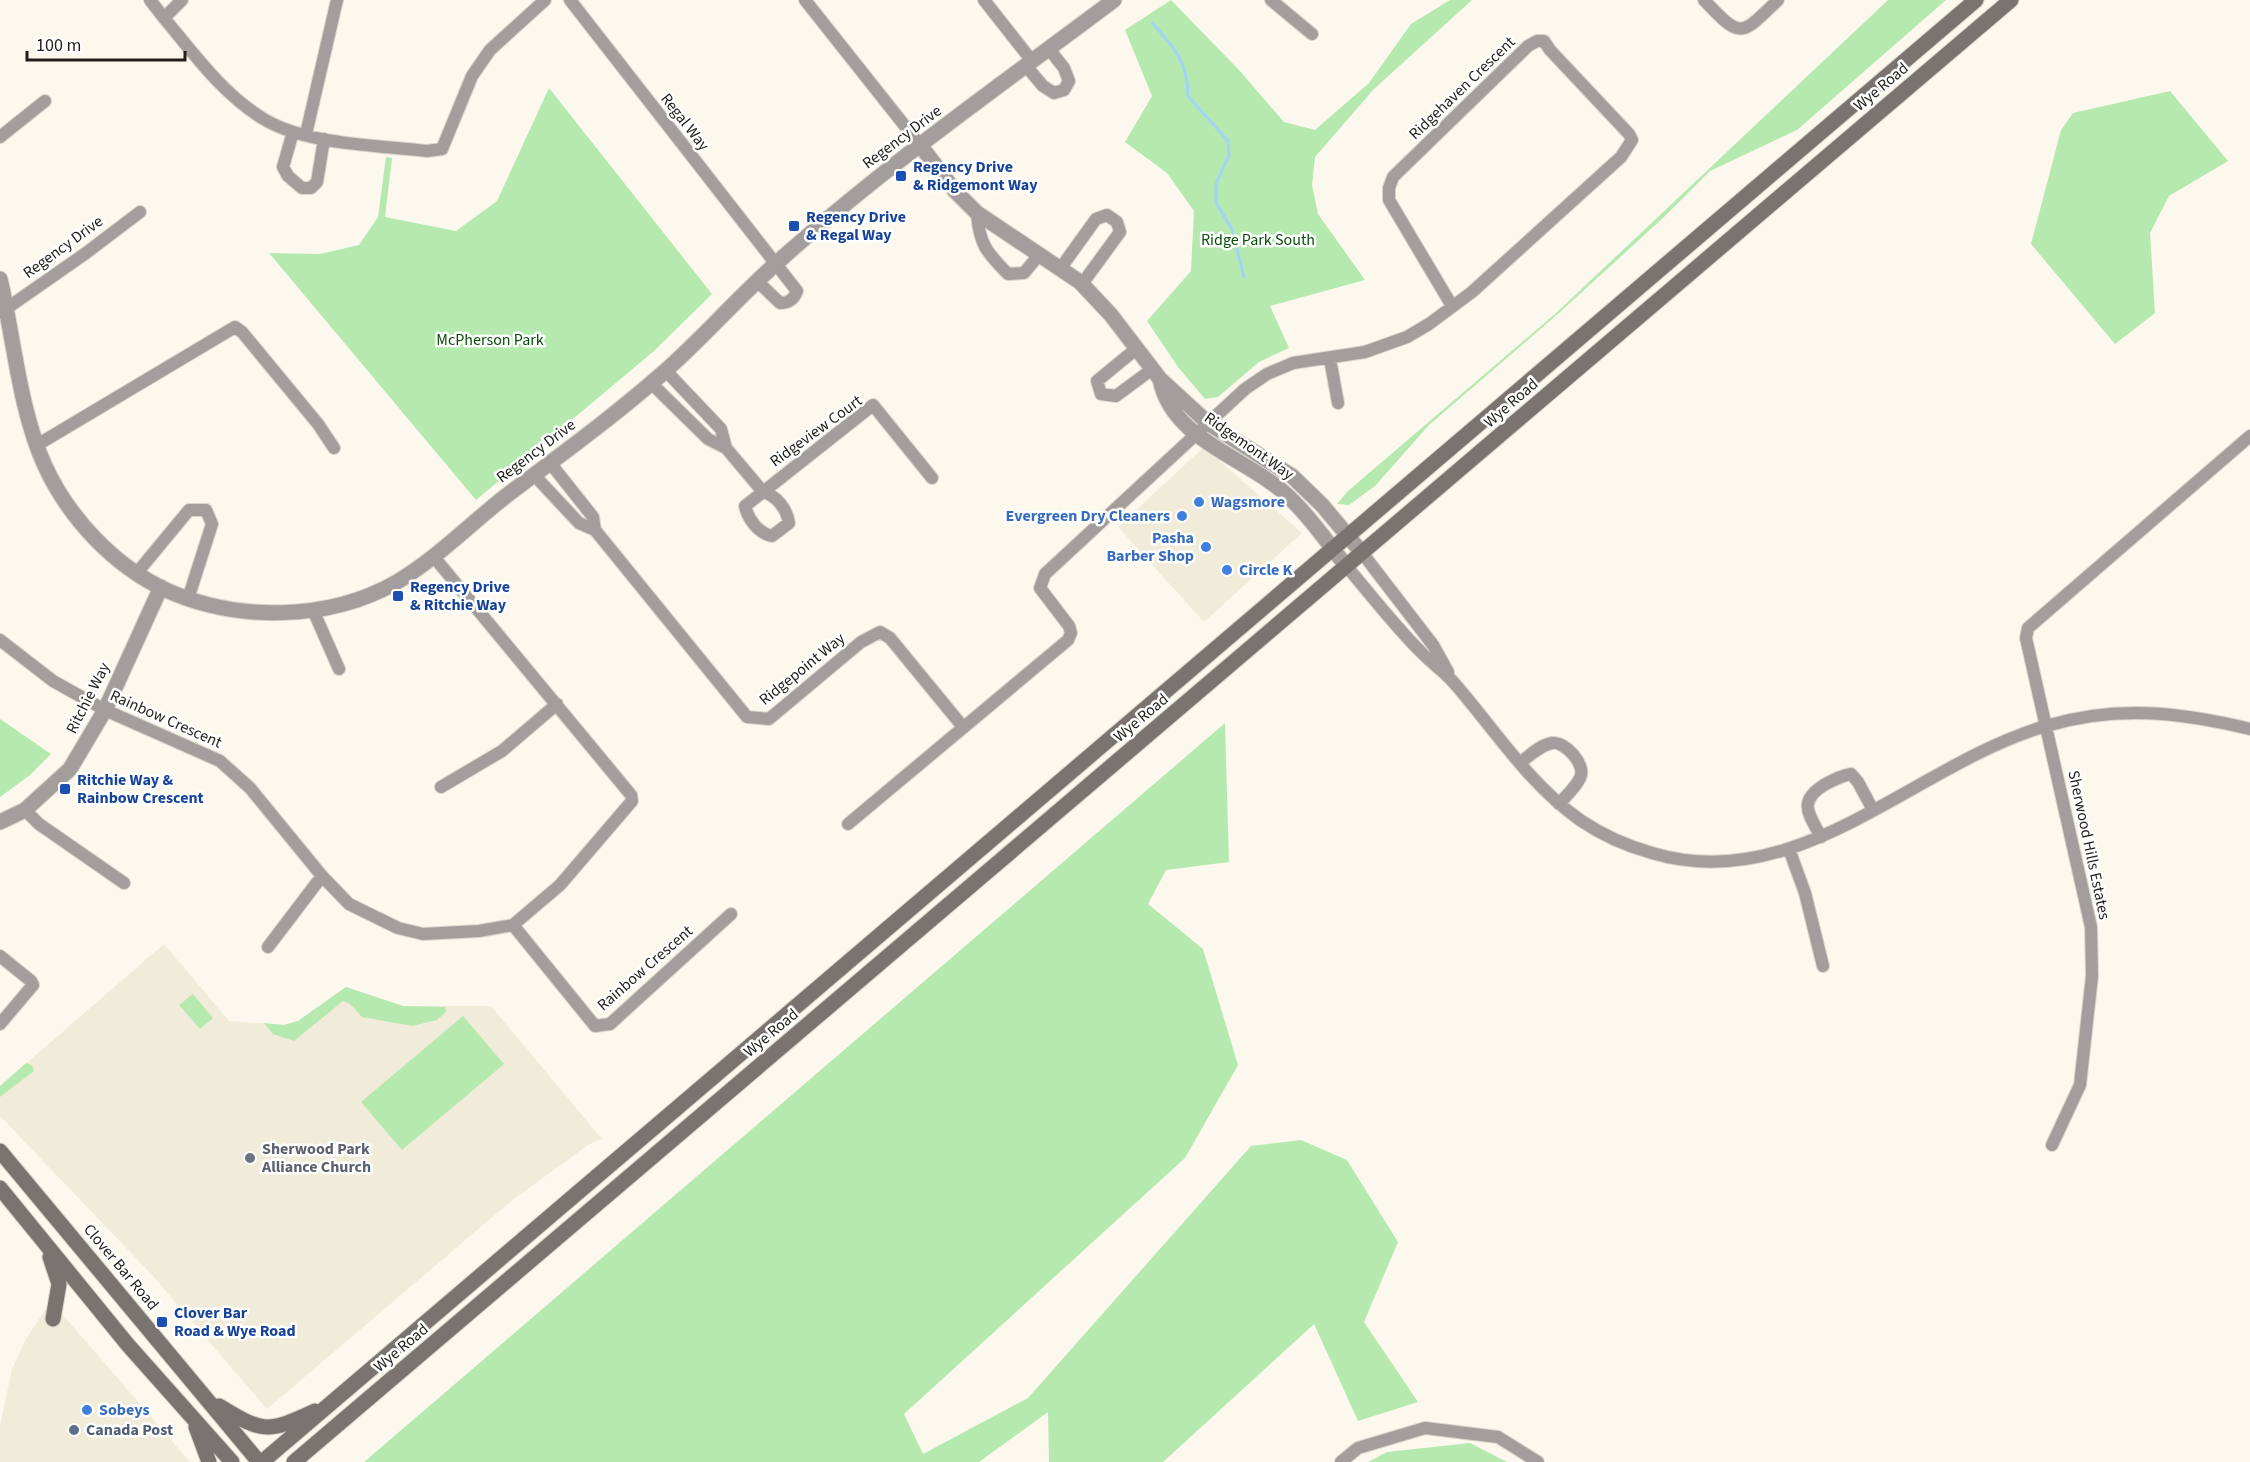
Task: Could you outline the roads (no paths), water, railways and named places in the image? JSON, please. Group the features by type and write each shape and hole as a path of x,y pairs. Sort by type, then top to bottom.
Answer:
{"main road":[{"name":"Wye Road","path":"260,1462 1977,0"},
{"name":"Wye Road","path":"294,1462 2011,0"},
{"name":"Clover Bar Road","path":"0,1151 260,1462"},
{"path":"0,1188 47,1248 232,1462"},
{"path":"47,1248 59,1284 53,1319"},
{"path":"210,1401 248,1424 262,1428 284,1425 331,1403"},
{"path":"192,1416 209,1462"},
{"path":"308,1462 321,1439"}],"street":[{"path":"150,0 213,78 241,104 264,120 324,139 427,151 442,149 478,67 490,50 545,0"},
{"path":"164,18 182,0"},
{"path":"324,139 317,182 311,188 302,188 288,176 284,167 300,133 337,0"},
{"name":"Regal Way","path":"570,0 776,264"},
{"path":"806,0 920,145"},
{"path":"984,0 1042,86 1054,93 1064,90 1069,81 1049,49"},
{"name":"Regency Drive","path":"0,279 3,312 37,446 45,467 68,505 89,532 136,574 188,599 237,611 313,610 354,600 392,584 434,557 506,496 551,464 666,371 776,264 848,201 1114,0"},
{"path":"1272,0 1312,34"},
{"path":"1704,0 1728,25 1742,29 1755,22 1778,0"},
{"name":"Ridgehaven Crescent","path":"1203,428 1245,389 1267,374 1293,363 1365,352 1407,337 1452,306 1472,292 1612,165 1632,140 1550,50 1545,40 1528,46 1393,177 1389,188 1389,200 1452,306"},
{"path":"0,137 45,101"},
{"name":"Ridgemont Way","path":"920,145 955,191 977,213 1082,284 1111,315 1156,374 1164,396 1172,407 1203,428 1292,476 1363,554"},
{"name":"Regency Drive","path":"3,312 140,212"},
{"path":"977,213 979,235 984,247 1008,274 1024,273 1039,255"},
{"path":"1060,269 1096,219 1107,215 1117,222 1120,232 1082,284"},
{"path":"758,282 780,303 786,303 795,297 796,287 776,264"},
{"path":"37,446 235,327 242,332 318,424 334,448"},
{"path":"1136,349 1097,381 1101,394 1116,396 1156,374"},
{"path":"1330,358 1338,403"},
{"name":"Ridgeview Court","path":"666,371 721,429 726,448 763,492 873,405 932,478"},
{"name":"Ridgeview Court","path":"651,383 708,440 726,448"},
{"path":"848,824 1068,640 1071,633 1069,626 1040,588 1045,573 1203,428"},
{"name":"Ridgemont Way","path":"1203,428 1217,450 1250,467 1282,491 1347,567"},
{"name":"Sherwood Hills Estates","path":"2052,1145 2080,1085 2092,976 2091,927 2026,638 2028,628 2250,436"},
{"name":"Ridgepoint Way","path":"551,464 593,518 595,530"},
{"name":"Ridgepoint Way","path":"535,476 579,523 595,530 747,717 769,719 861,642 880,632 890,638 963,727"},
{"path":"136,574 189,510 206,510 212,524 188,599"},
{"path":"1363,554 1432,645 1453,681"},
{"path":"434,557 628,790 632,801 560,885 513,926"},
{"path":"1347,567 1424,655 1453,681 1539,786 1559,804 1607,837 1667,858 1725,862 1789,849 1821,837 1993,747 2045,726 2089,716 2132,712 2176,713 2250,729"},
{"name":"Ritchie Way","path":"0,822 25,810 70,769 105,710 160,587"},
{"path":"313,610 339,669"},
{"name":"Rainbow Crescent","path":"0,640 53,681 105,710 193,747 236,773 322,876 349,904 398,928 423,934 479,931 513,926 595,1026 610,1024 731,914"},
{"path":"441,788 502,751 557,704"},
{"path":"1520,763 1545,745 1554,742 1563,745 1578,761 1582,770 1581,778 1559,804"},
{"path":"1821,837 1808,810 1808,799 1813,792 1840,776 1851,774 1858,782 1873,810"},
{"path":"25,810 39,824 124,883"},
{"path":"1789,849 1805,893 1823,966"},
{"path":"268,947 322,876"},
{"path":"0,956 33,985 0,1024"},
{"path":"1341,1462 1358,1448 1425,1428 1498,1437 1538,1462"}],"waterway":[{"path":"1152,23 1167,40 1182,64 1188,96 1228,141 1229,155 1216,184 1216,203 1232,229 1244,277"}],"place":[{"name":"Regency Drive & Ridgemont Way","path":"901,176"},
{"name":"Regency Drive & Regal Way","path":"794,226"},
{"name":"Wagsmore","path":"1199,502"},
{"name":"Evergreen Dry Cleaners","path":"1182,516"},
{"name":"Pasha Barber Shop","path":"1206,547"},
{"name":"Circle K","path":"1227,570"},
{"name":"Regency Drive & Ritchie Way","path":"398,596"},
{"name":"Ritchie Way & Rainbow Crescent","path":"65,789"},
{"name":"Sherwood Park Alliance Church","path":"250,1158"},
{"name":"Clover Bar Road & Wye Road","path":"162,1322"},
{"name":"Sobeys","path":"87,1410"},
{"name":"Canada Post","path":"74,1430"}],"park label":[{"name":"Ridge Park South","path":"1258,240"},
{"name":"McPherson Park","path":"490,340"}]}
